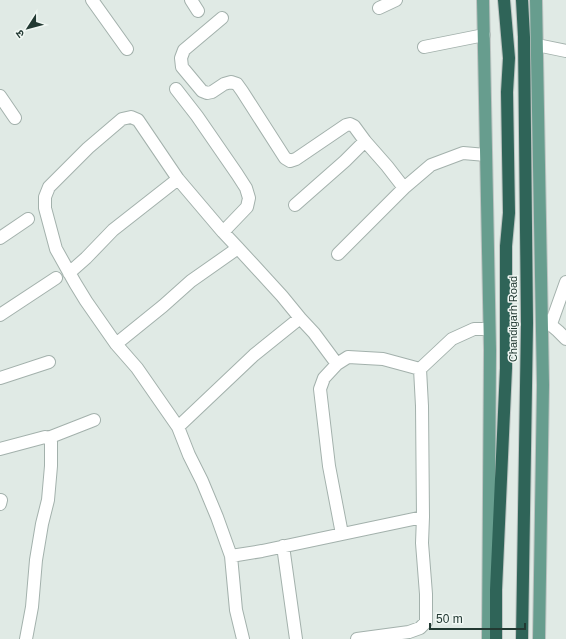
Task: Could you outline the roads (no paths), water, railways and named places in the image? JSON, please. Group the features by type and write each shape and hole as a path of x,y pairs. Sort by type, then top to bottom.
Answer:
{"highway":[{"path":"496,639 496,590 506,368 506,246 509,213 507,92 509,58 504,0"},
{"name":"Chandigarh Road","path":"522,0 524,37 527,323 522,639"}],"main road":[{"path":"483,0 489,329 488,639"},
{"path":"536,0 546,321 543,385 539,639"}],"street":[{"path":"92,0 127,49"},
{"path":"191,0 198,11"},
{"path":"379,8 396,0"},
{"path":"222,18 184,50 180,58 182,67 202,91 207,93 212,92 224,84 231,82 237,84 285,158 290,161 296,159 346,125 350,124 354,126 404,188"},
{"path":"424,47 484,35"},
{"path":"537,45 566,51"},
{"path":"176,89 206,129 246,188 249,198 247,207 223,232"},
{"path":"0,96 14,118"},
{"path":"243,639 236,610 231,556 202,481 189,455 178,427 137,368 116,344 86,301 56,249 45,208 49,187 88,148 122,119 131,117 138,120 178,179 223,232 314,333 337,364"},
{"path":"295,205 345,161 365,141"},
{"path":"338,254 404,188 431,165 463,153 486,155"},
{"path":"69,273 113,230 178,179"},
{"path":"0,238 28,219"},
{"path":"116,344 191,281 238,248"},
{"path":"0,315 56,278"},
{"path":"566,282 546,321 566,340"},
{"path":"178,427 254,355 300,318"},
{"path":"357,639 409,632 420,628 426,622 426,594 422,543 422,428 420,369 452,339 474,329 489,329"},
{"path":"342,534 329,466 320,389 324,378 337,364 348,357 383,358 420,369"},
{"path":"0,378 49,362"},
{"path":"0,449 45,437 48,438 94,420"},
{"path":"26,639 32,607 36,560 48,500 51,466 51,442 48,438"},
{"path":"231,556 423,517"},
{"path":"283,546 296,639"}]}
